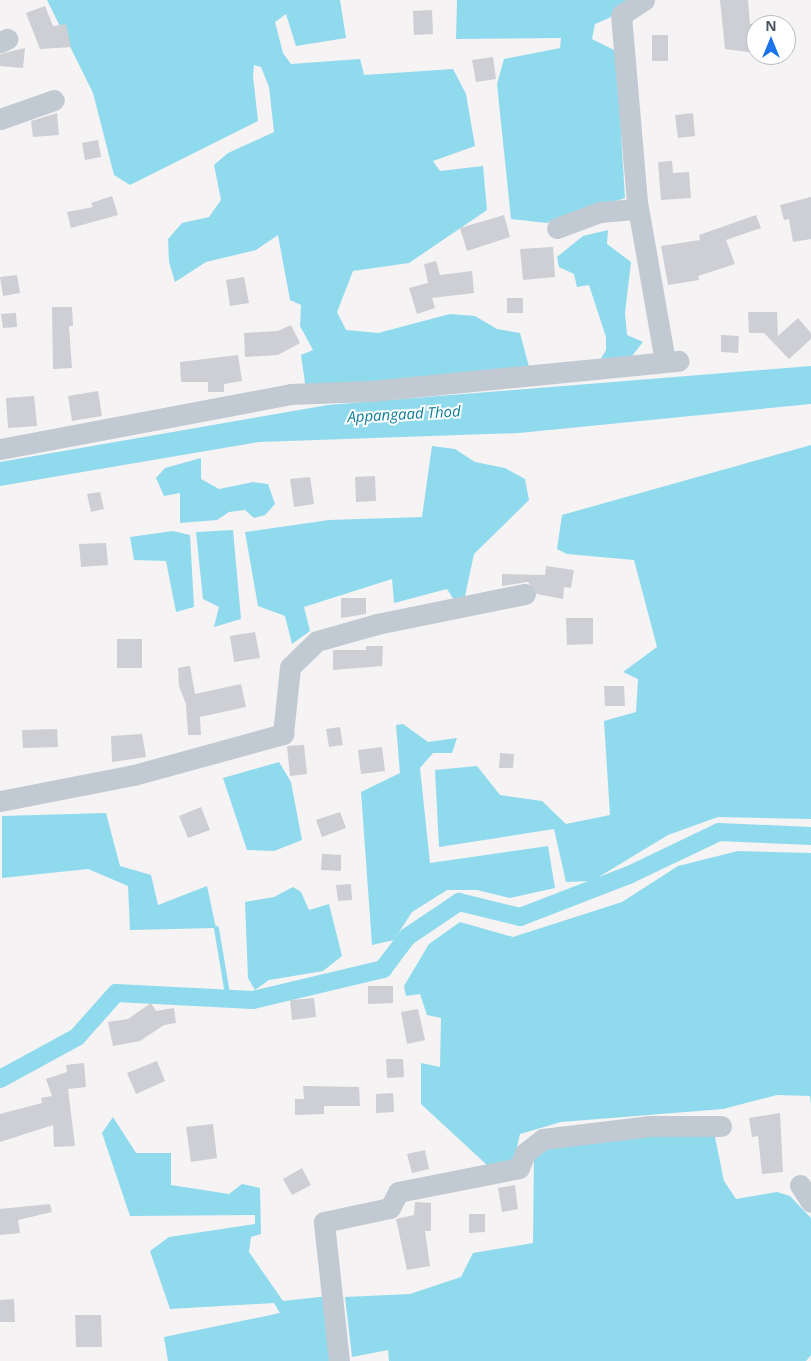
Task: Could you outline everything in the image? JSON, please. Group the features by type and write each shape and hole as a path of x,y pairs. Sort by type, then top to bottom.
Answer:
{"street":[{"path":"0,449 290,394 371,391 554,376 672,361 638,209 622,15 644,0"},
{"path":"0,119 54,100"},
{"path":"557,228 600,212 638,209"},
{"path":"0,801 106,782 283,734 290,667 317,641 377,624 524,594"},
{"path":"339,1361 324,1222 390,1208 398,1192 519,1168 525,1153 543,1140 650,1126 721,1126"}],"water":[{"path":"47,0 340,0 346,38 296,46 286,14 275,22 283,53 291,64 360,59 364,75 453,69 466,94 475,146 433,161 440,171 483,166 487,210 409,263 353,271 337,312 346,330 378,333 450,314 475,316 497,329 520,333 529,367 306,390 301,355 313,350 300,326 301,305 290,300 278,235 256,250 206,262 175,282 169,262 168,239 182,223 209,217 221,200 214,165 228,153 274,132 269,87 261,67 254,65 253,76 258,121 130,185 114,175 93,93"},
{"path":"457,0 630,0 609,18 595,24 592,39 616,51 625,198 547,223 511,219 497,84 504,59 560,48 561,38 456,39"},
{"path":"608,230 607,244 631,262 625,313 627,335 643,342 632,356 599,362 606,350 606,337 589,285 577,287 574,274 559,267 557,257 583,236"},
{"name":"Appangaad Thod","path":"811,366 811,404 519,433 259,442 0,486 0,462 328,405"},
{"path":"811,445 811,819 718,817 668,835 592,881 566,882 554,829 439,847 435,770 477,766 500,795 542,801 566,824 610,815 604,721 636,712 638,679 623,672 657,647 634,560 567,554 557,549 562,515"},
{"path":"432,446 455,449 475,462 505,468 525,479 529,500 474,554 464,601 454,600 447,589 394,603 392,579 304,607 310,631 292,644 285,616 258,606 245,532 329,520 422,517"},
{"path":"201,458 201,479 219,489 253,482 268,484 275,504 265,515 254,518 245,510 229,512 217,520 180,523 180,493 164,496 156,478 165,468"},
{"path":"233,530 241,619 214,627 219,607 203,599 196,532"},
{"path":"173,531 190,535 194,607 176,612 166,561 134,560 130,537"},
{"path":"403,724 428,742 457,738 452,753 433,753 420,768 430,863 548,846 555,888 510,898 477,890 447,890 412,912 394,940 372,945 361,792 400,773 396,725"},
{"path":"279,762 291,782 302,840 274,851 247,850 223,778"},
{"path":"106,813 120,866 151,875 158,905 207,886 216,928 130,930 128,886 88,869 2,878 2,816"},
{"path":"738,851 811,853 811,1105 810,1096 777,1095 723,1109 561,1122 520,1134 514,1160 487,1165 421,1104 421,1063 440,1067 441,1018 427,1015 420,994 406,996 404,986 429,944 460,922 513,937 622,902 678,866"},
{"path":"293,887 301,892 309,910 329,904 342,956 323,971 269,980 255,990 248,978 245,902 274,897"},
{"path":"113,1117 136,1153 171,1153 171,1185 229,1194 242,1184 260,1188 261,1234 251,1237 249,1252 283,1301 328,1296 336,1361 168,1361 164,1337 280,1313 274,1303 170,1309 150,1251 169,1237 255,1224 255,1215 130,1216 102,1133"},
{"path":"650,1132 714,1132 724,1181 736,1199 777,1192 790,1196 811,1218 811,1355 806,1361 389,1361 388,1350 352,1357 345,1297 410,1294 461,1277 473,1253 533,1243 534,1152"}],"building":[{"path":"720,0 748,0 749,15 746,15 746,52 725,49"},
{"path":"45,6 53,26 66,24 71,47 40,49 26,13"},
{"path":"432,10 433,34 414,35 413,11"},
{"path":"652,35 668,35 668,61 652,61"},
{"path":"25,48 23,68 0,66 0,54"},
{"path":"493,57 496,79 476,82 472,60"},
{"path":"57,113 59,135 33,137 31,121"},
{"path":"693,113 695,136 678,138 675,115"},
{"path":"98,140 101,157 85,160 82,143"},
{"path":"672,161 673,173 689,172 691,198 661,200 658,162"},
{"path":"112,196 118,215 71,228 67,212 93,207 91,203"},
{"path":"811,197 811,239 793,242 789,219 784,220 780,205"},
{"path":"504,215 510,237 467,251 460,228"},
{"path":"756,215 761,228 726,240 735,264 698,276 699,280 668,285 661,246 700,240 699,235"},
{"path":"553,247 555,277 523,280 520,249"},
{"path":"436,261 440,275 472,271 474,293 432,298 435,308 417,314 409,288 428,283 424,264"},
{"path":"17,275 20,293 3,296 0,277"},
{"path":"244,277 249,303 230,306 226,280"},
{"path":"507,298 523,298 523,313 507,313"},
{"path":"52,307 72,307 73,326 69,326 72,368 53,369"},
{"path":"748,312 777,312 778,336 798,318 811,333 811,339 789,359 764,333 749,333"},
{"path":"16,313 17,327 3,328 1,314"},
{"path":"291,325 300,343 278,355 245,357 244,333 278,331"},
{"path":"721,335 739,336 738,353 721,352"},
{"path":"238,355 242,381 224,384 224,392 208,392 208,382 181,382 180,362"},
{"path":"98,391 102,416 72,421 68,396"},
{"path":"34,396 37,426 8,428 6,398"},
{"path":"375,476 376,501 356,502 355,477"},
{"path":"310,477 314,504 294,507 290,479"},
{"path":"100,492 104,509 91,512 87,494"},
{"path":"106,543 108,565 81,567 79,544"},
{"path":"546,566 574,570 571,588 564,587 563,599 537,594 528,582 502,586 502,574 545,575"},
{"path":"341,598 366,598 366,614 341,618"},
{"path":"566,618 593,618 593,644 567,645"},
{"path":"255,632 260,658 234,662 230,636"},
{"path":"117,639 142,639 142,668 117,668"},
{"path":"366,646 383,646 382,666 333,670 333,650 366,650"},
{"path":"190,666 195,694 241,684 246,707 200,717 201,735 188,735 186,704 179,686 178,668"},
{"path":"604,686 624,686 625,706 605,706"},
{"path":"340,727 343,745 329,747 326,729"},
{"path":"57,729 58,747 23,748 22,730"},
{"path":"142,734 146,757 112,762 111,736"},
{"path":"304,745 307,774 290,776 287,746"},
{"path":"382,747 385,771 361,774 358,750"},
{"path":"500,753 514,754 513,768 499,768"},
{"path":"201,807 210,830 188,838 179,816"},
{"path":"340,812 346,828 322,837 316,820"},
{"path":"322,854 341,855 341,871 321,870"},
{"path":"351,884 352,900 338,901 336,885"},
{"path":"368,986 393,986 393,1003 368,1004"},
{"path":"314,998 316,1017 292,1020 290,1000"},
{"path":"151,1003 156,1011 174,1008 176,1023 164,1025 140,1041 113,1046 108,1022 128,1019"},
{"path":"418,1009 425,1040 407,1044 401,1012"},
{"path":"386,1059 403,1059 404,1077 387,1078"},
{"path":"157,1061 165,1081 136,1094 127,1073"},
{"path":"84,1063 86,1087 68,1089 75,1146 54,1147 53,1125 0,1142 0,1114 42,1103 41,1098 52,1096 46,1079 67,1072 66,1065"},
{"path":"303,1086 359,1087 360,1106 324,1106 324,1114 295,1115 295,1099 304,1099"},
{"path":"393,1093 394,1112 376,1113 376,1094"},
{"path":"780,1113 783,1172 762,1174 758,1136 752,1137 749,1118"},
{"path":"213,1124 217,1158 191,1162 186,1127"},
{"path":"425,1150 429,1169 412,1173 407,1154"},
{"path":"302,1168 311,1185 292,1195 283,1179"},
{"path":"515,1185 518,1209 502,1212 498,1188"},
{"path":"415,1202 431,1203 431,1231 425,1231 430,1266 407,1270 396,1219 414,1215"},
{"path":"50,1204 52,1212 18,1220 20,1233 0,1235 0,1209"},
{"path":"469,1214 485,1214 485,1232 469,1233"},
{"path":"14,1299 15,1322 0,1322 0,1300"},
{"path":"75,1315 101,1315 102,1347 76,1347"}],"waterway":[{"path":"0,1079 77,1037 116,993 253,1000 383,969 407,937 459,902 520,917 629,875 719,832 811,836"},
{"path":"216,928 228,1000"}]}
